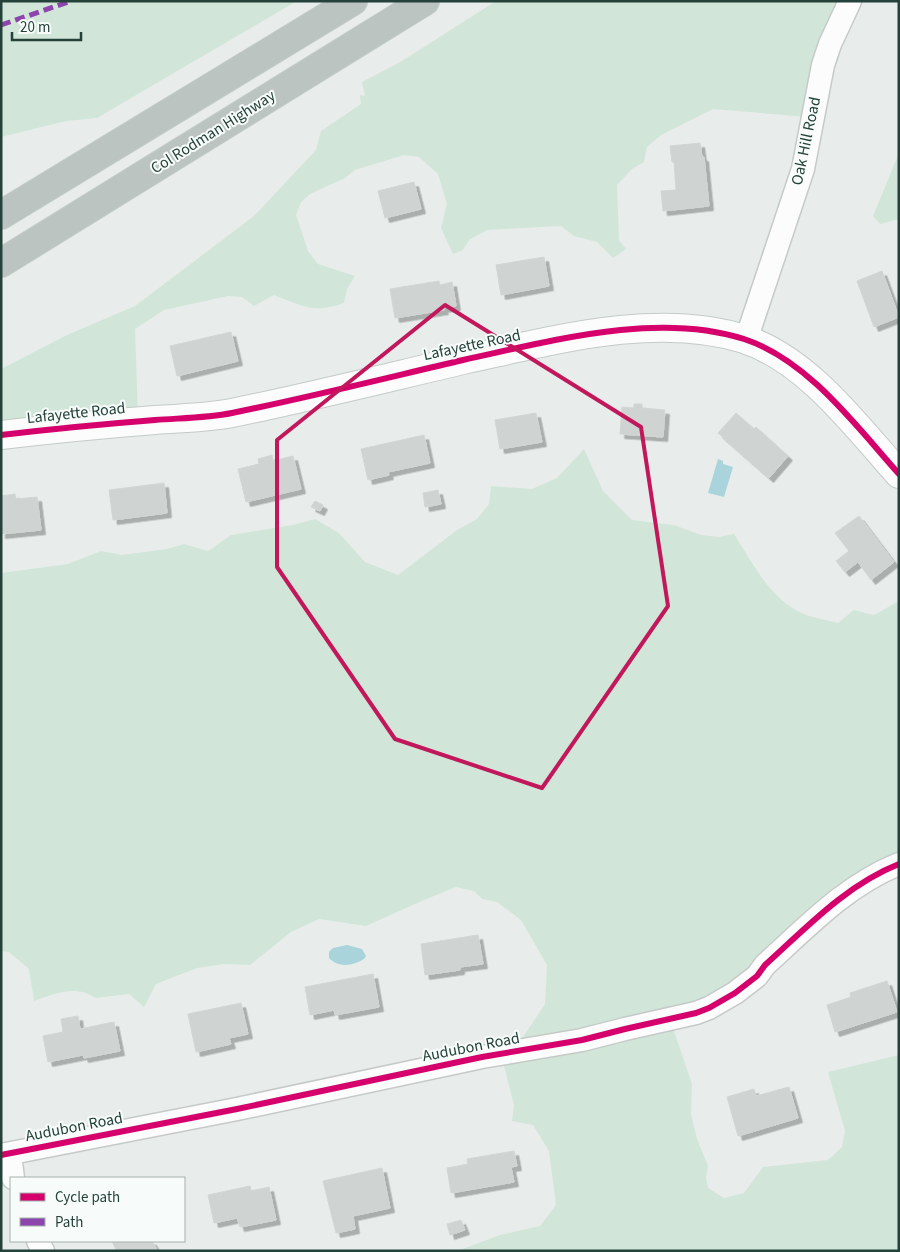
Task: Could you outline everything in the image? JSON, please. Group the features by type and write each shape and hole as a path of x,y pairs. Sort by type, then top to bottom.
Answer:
{"highway":[{"path":"1,215 353,1"},
{"name":"Col Rodman Highway","path":"1,263 425,1"}],"street":[{"name":"Oak Hill Road","path":"746,340 803,169 822,66 850,1"},
{"name":"Lafayette Road","path":"1,435 229,413 511,350 609,331 668,327 721,333 770,349 795,365 841,409 899,474"},
{"name":"Audubon Road","path":"6,1154 237,1109 482,1057 582,1040 625,1028 696,1013 735,993 757,976 765,965 827,909 866,880 899,864"},
{"path":"6,1154 13,1177"}],"highlighted area":[{"path":"445,305 641,427 668,606 542,788 395,739 277,567 277,440"}],"green space":[{"path":"1,1 297,1 97,118 66,121 1,137"},
{"path":"496,1 847,1 808,117 713,109 661,135 647,147 644,162 632,169 617,185 619,240 626,249 613,258 597,242 574,236 561,226 487,230 469,240 463,250 453,254 441,228 447,204 438,174 419,157 404,155 355,170 345,178 310,194 301,202 296,215 308,251 318,264 355,276 347,289 344,303 316,308 301,305 274,295 254,306 242,297 228,296 164,310 135,329 138,416 1,436 1,369 67,335 135,306 254,216 316,150 321,131 361,104 360,95 365,96 362,82 402,61"},
{"path":"899,153 899,219 880,224 873,216"},
{"path":"584,449 603,491 632,520 674,525 701,535 719,537 734,534 763,580 781,600 804,614 838,623 854,610 874,615 899,601 899,866 753,979 671,1022 692,1084 691,1114 697,1139 708,1166 706,1178 708,1188 724,1198 744,1193 763,1167 828,1160 842,1147 845,1131 828,1072 899,1055 899,1251 457,1251 500,1235 540,1226 556,1205 549,1151 533,1125 512,1121 514,1105 502,1058 521,1040 545,1004 547,965 521,920 497,902 482,899 474,891 456,887 366,926 319,919 291,932 250,965 225,964 197,968 156,984 144,1007 129,994 95,998 88,994 73,991 57,993 34,1001 29,969 9,952 1,951 1,573 68,564 101,551 122,555 167,549 184,544 208,551 231,535 293,525 315,519 339,533 365,562 398,575 457,530 477,519 489,504 491,486 532,489 557,478"}],"water":[{"path":"718,459 723,461 723,464 733,467 724,497 708,493"},
{"path":"347,945 362,949 366,956 364,959 355,963 341,965 329,958 329,952 333,948"}],"building":[{"path":"700,143 702,157 704,157 709,206 663,211 661,191 676,190 674,162 672,162 670,146"},
{"path":"414,182 421,209 385,218 378,191"},
{"path":"544,257 549,286 501,295 496,265"},
{"path":"882,271 899,317 874,327 857,281"},
{"path":"439,281 440,285 452,282 456,306 443,308 444,310 395,318 390,289"},
{"path":"231,332 238,361 177,376 170,346"},
{"path":"634,404 642,404 642,408 665,410 663,437 620,434 622,407 634,408"},
{"path":"536,413 542,442 500,449 495,420"},
{"path":"736,413 754,429 756,427 788,456 769,478 718,433"},
{"path":"424,435 430,463 388,472 389,475 368,480 361,449"},
{"path":"272,455 273,461 293,456 301,489 246,502 238,469 259,464 258,459"},
{"path":"164,483 167,513 113,520 109,490"},
{"path":"438,490 441,504 425,507 423,493"},
{"path":"15,494 16,499 37,497 41,530 1,534 1,496"},
{"path":"315,501 323,505 320,511 311,507"},
{"path":"859,516 894,562 871,580 858,562 845,572 836,561 849,551 835,533"},
{"path":"478,935 483,964 460,967 460,970 425,975 421,944"},
{"path":"373,974 379,1007 335,1015 334,1010 310,1015 305,987"},
{"path":"887,981 897,1012 835,1032 827,1005 851,997 850,993"},
{"path":"241,1003 248,1034 229,1038 231,1044 196,1052 188,1014"},
{"path":"78,1016 80,1029 114,1022 120,1051 84,1058 83,1055 48,1062 43,1036 63,1032 61,1019"},
{"path":"789,1087 798,1118 738,1136 727,1097 754,1089 756,1096"},
{"path":"514,1151 517,1166 511,1167 514,1182 451,1193 447,1168 468,1164 467,1159"},
{"path":"382,1168 390,1208 353,1216 355,1229 336,1233 323,1181"},
{"path":"250,1186 251,1191 269,1187 276,1220 240,1227 237,1218 214,1223 208,1195"},
{"path":"461,1220 465,1230 450,1235 447,1224"},
{"path":"112,1242 153,1242 157,1250 115,1251"}],"marked path":[{"path":"1,25 71,1"}],"cycle path":[{"path":"1,435 223,415 568,338 640,328 676,328 711,331 744,339 767,349 789,362 829,396 899,474"},
{"path":"1,1155 237,1109 482,1057 582,1040 696,1013 735,993 757,976 765,965 811,922 844,895 861,883 899,864"}]}
